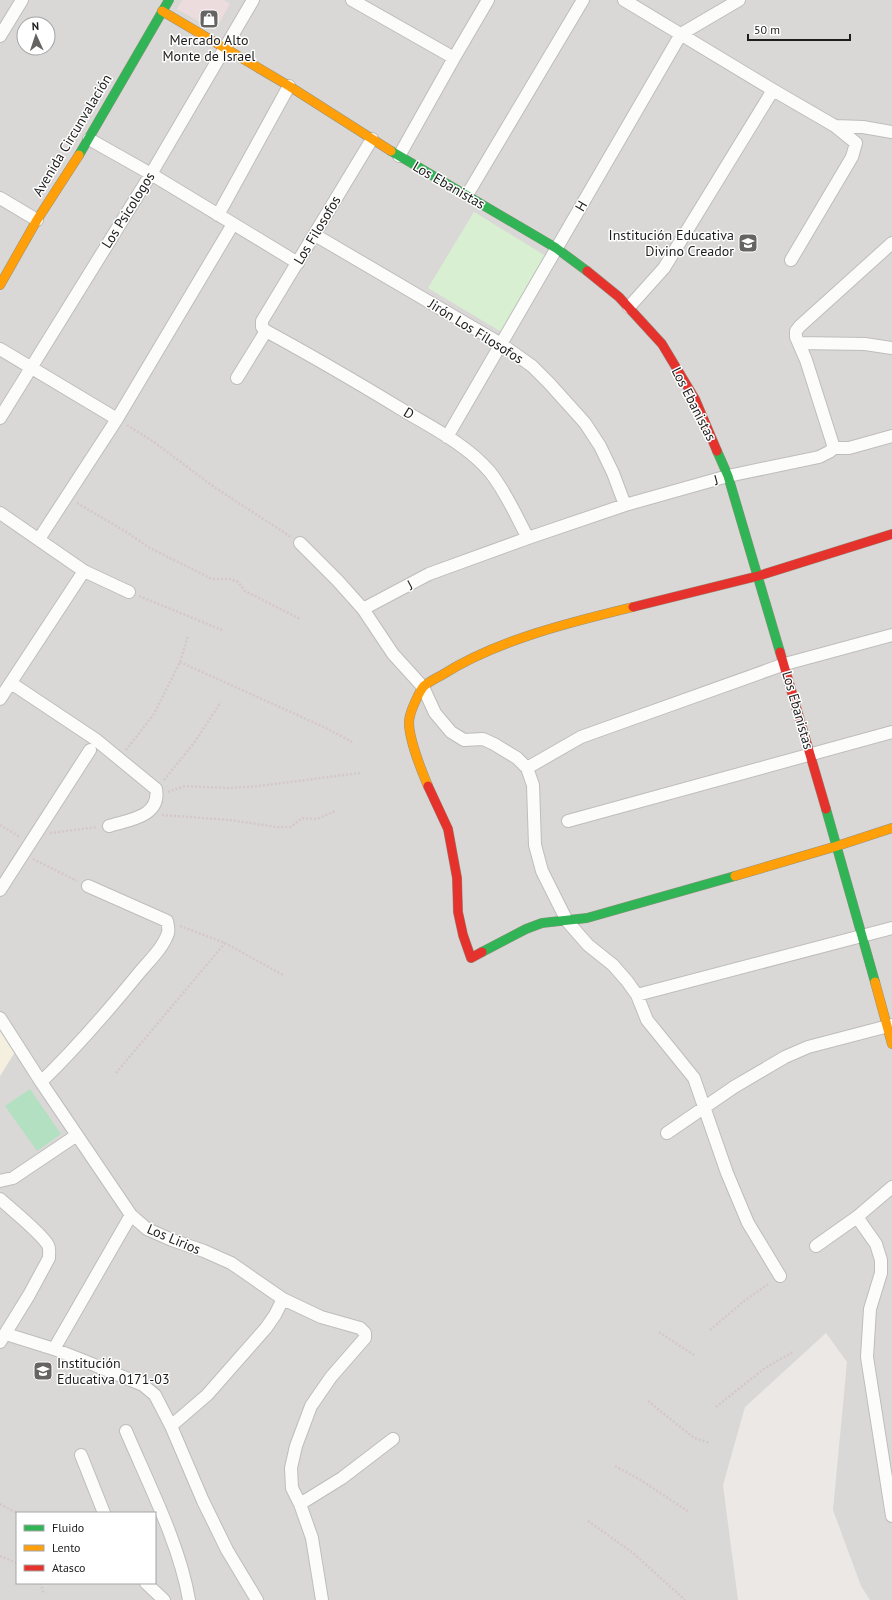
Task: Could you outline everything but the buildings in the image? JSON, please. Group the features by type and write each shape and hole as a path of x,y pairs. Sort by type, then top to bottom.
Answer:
{"street":[{"path":"0,36 22,0"},
{"name":"Los Psicologos","path":"0,418 151,174 253,0"},
{"path":"352,0 366,4 454,58"},
{"path":"399,156 488,0"},
{"path":"467,195 583,0"},
{"path":"624,0 834,126 856,144 852,157 791,260"},
{"name":"H","path":"447,437 681,34 739,0"},
{"name":"Los Ebanistas","path":"165,3 224,48 289,86 399,156 556,248 598,279 629,307 662,344 695,399 728,476 889,1026 892,1044"},
{"name":"Avenida Circunvalación","path":"0,285 37,220 89,138 165,3"},
{"path":"218,216 289,86"},
{"path":"629,307 668,262 773,90"},
{"path":"834,126 863,127 892,132"},
{"path":"89,138 298,263"},
{"name":"Los Filosofos","path":"237,378 298,263 372,139"},
{"path":"0,198 37,220"},
{"path":"39,539 117,419 232,224"},
{"name":"Jirón Los Filosofos","path":"315,235 501,344 532,366 585,424 600,446 613,473 625,505"},
{"path":"892,244 796,331 796,337 806,360 834,448 849,448 892,436"},
{"name":"D","path":"264,326 447,437 473,456 489,472 503,490 528,538"},
{"path":"799,343 865,344 892,348"},
{"path":"0,349 117,419"},
{"name":"J","path":"363,609 429,574 528,538 625,505 728,476 820,457 834,448"},
{"path":"0,513 84,571 129,592"},
{"path":"892,534 758,576 576,621 493,648 454,667 423,687 409,717 411,736 422,772 448,828 457,878 458,912 463,935 471,958 526,929 542,923 587,918 837,846 892,828"},
{"path":"300,543 338,581 363,609 393,654 423,687 435,713 451,732 464,740 483,739 494,744 517,758 527,768 533,785 535,845 542,871 567,921 588,945 612,964 637,995 647,1020 694,1078 727,1173 748,1223 780,1276"},
{"path":"84,571 4,690 95,739 156,789 157,797 154,805 147,814 109,826"},
{"path":"527,768 581,737 784,664 892,635"},
{"path":"568,821 892,732"},
{"path":"0,890 90,750"},
{"path":"41,1082 72,1052 123,993 160,947 169,928 167,921 88,886"},
{"path":"637,995 892,928"},
{"name":"Los Lirios","path":"0,1018 41,1082 131,1215 147,1229 231,1263 283,1299 321,1317 360,1328 365,1333 365,1338 331,1377 311,1406 296,1446 290,1468 292,1488 300,1504"},
{"path":"667,1133 734,1088 785,1057 808,1047 889,1026"},
{"path":"0,1181 13,1178 77,1135"},
{"path":"816,1246 857,1217 892,1187"},
{"path":"0,1199 39,1235 48,1245 49,1251 49,1258 3,1338 54,1349 143,1385 155,1395 171,1426 203,1501 227,1550 257,1600"},
{"path":"54,1349 131,1215"},
{"path":"857,1217 876,1244 880,1260 881,1273 870,1309 867,1357 892,1516"},
{"path":"171,1426 207,1395 266,1328 283,1299"},
{"path":"126,1431 186,1579 189,1600"},
{"path":"322,1600 312,1538 300,1504 342,1478 393,1439"},
{"path":"81,1455 104,1512"},
{"path":"147,1584 164,1600"}],"path":[{"path":"117,419 154,442 184,466 220,491 300,543"},
{"path":"67,497 128,533 148,547 212,579 230,579 238,582 245,591 300,619"},
{"path":"129,592 222,630"},
{"path":"120,759 154,714 180,662 188,636"},
{"path":"180,662 313,722 354,743"},
{"path":"171,774 194,743 221,702"},
{"path":"157,797 185,786 227,788 259,786 360,773"},
{"path":"147,814 230,820 277,827 291,827 302,818 317,819 334,811"},
{"path":"0,825 32,839 109,826"},
{"path":"22,854 88,886"},
{"path":"167,921 225,943 283,974"},
{"path":"116,1073 225,943"},
{"path":"710,1330 744,1301 780,1276"},
{"path":"659,1332 694,1355"},
{"path":"716,1407 765,1368 793,1352"},
{"path":"648,1401 694,1438 710,1443"},
{"path":"615,1466 639,1479 690,1512"},
{"path":"0,1504 16,1512"},
{"path":"588,1520 633,1553 685,1600"},
{"path":"0,1556 16,1563"},
{"path":"40,1584 44,1594"}],"shaded area":[{"path":"0,0 892,0 892,1600 870,1600 861,1586 833,1510 847,1362 826,1333 745,1407 723,1485 738,1600 0,1600"},
{"name":"Mercado Alto Monte de Israel","path":"182,0 224,0 230,4 215,30 177,9"},
{"path":"0,1029 15,1052 0,1076"}],"green space":[{"path":"474,212 549,258 505,334 428,288"},
{"path":"30,1089 61,1134 37,1151 5,1106"}],"traffic: fast":[{"path":"79,155 169,0"},
{"path":"391,151 556,248 587,271"},
{"path":"717,451 728,476 780,652"},
{"path":"826,809 875,982"},
{"path":"482,952 526,929 542,923 587,918 735,876"}],"traffic: slow":[{"path":"162,11 289,86 391,151"},
{"path":"0,285 37,220 79,155"},
{"path":"428,786 412,741 409,722 414,705 424,686 463,663 510,642 560,626 633,607"},
{"path":"735,876 892,828"},
{"path":"875,982 892,1044"}],"traffic: jam":[{"path":"587,271 619,297 662,344 695,399 717,451"},
{"path":"633,607 758,576 892,534"},
{"path":"780,652 826,809"},
{"path":"428,786 448,829 457,878 458,912 463,935 471,958 482,952"}],"place":[{"name":"Mercado Alto Monte de Israel","path":"209,19"},
{"name":"Institución Educativa Divino Creador","path":"748,243"},
{"name":"Institución Educativa 0171-03","path":"43,1371"}]}
